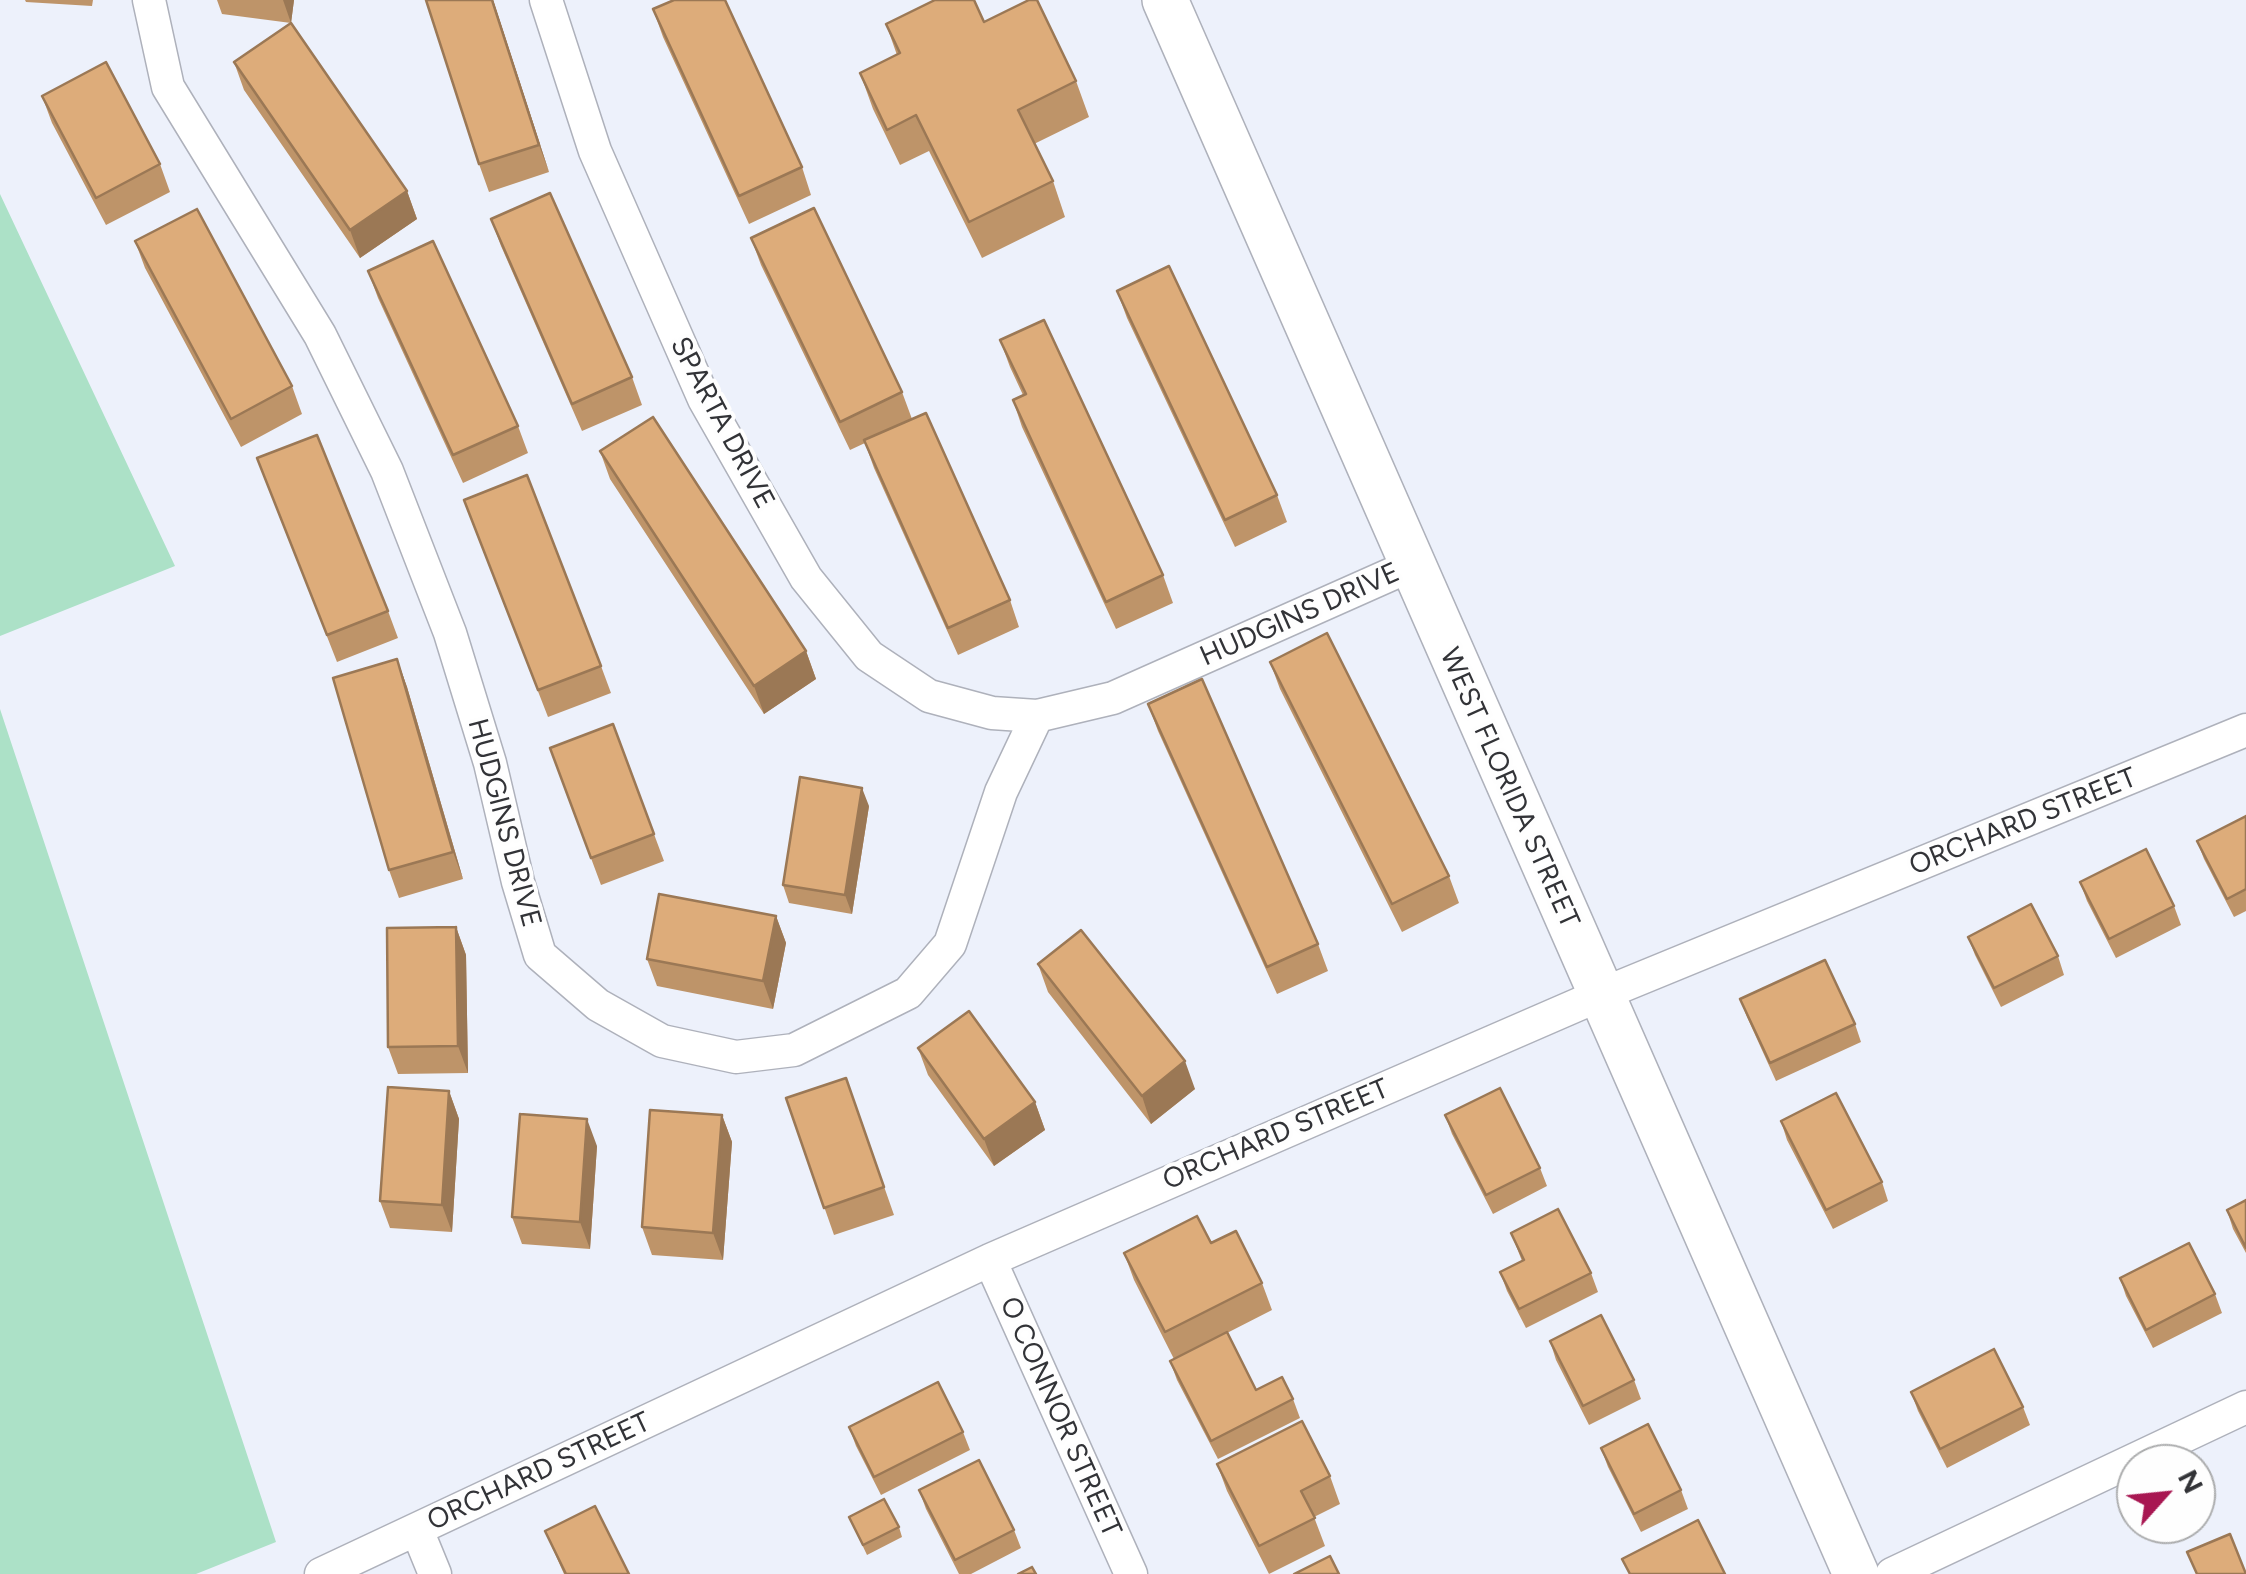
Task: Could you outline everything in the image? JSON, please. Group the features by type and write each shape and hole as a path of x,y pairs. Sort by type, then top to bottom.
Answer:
{"main road":[{"name":"WEST FLORIDA STREET","path":"1165,0 1856,1574"}],"street":[{"name":"HUDGINS DRIVE","path":"148,0 168,87 320,335 386,471 450,634 490,763 540,955 598,1005 662,1041 736,1057 794,1050 908,993 950,944 1001,792 1037,716 1113,698 1412,565"},
{"name":"SPARTA DRIVE","path":"546,0 595,151 704,399 806,578 869,656 928,696 992,714 1037,716"},
{"name":"ORCHARD STREET","path":"321,1574 990,1260 1600,995 2246,730"},
{"name":"O CONNOR STREET","path":"990,1260 1131,1574"},
{"path":"1892,1574 2246,1407"},
{"path":"417,1530 435,1574"}],"green space":[{"path":"0,194 175,566 0,636"},
{"path":"0,709 276,1542 196,1574 0,1574"}],"building":[{"path":"426,0 492,0 539,145 479,164"},
{"path":"674,0 725,0 802,167 739,196 653,9"},
{"path":"935,0 974,0 984,22 1029,0 1037,0 1076,81 1018,110 1053,181 969,222 916,115 887,130 860,73 900,53 886,24"},
{"path":"291,23 407,191 350,230 234,62"},
{"path":"106,62 160,164 96,198 42,96"},
{"path":"550,193 632,377 572,404 491,219"},
{"path":"814,208 902,392 840,422 751,238"},
{"path":"197,209 292,386 231,419 135,241"},
{"path":"433,241 518,426 453,455 368,271"},
{"path":"1169,266 1277,495 1225,520 1117,291"},
{"path":"1044,320 1163,575 1106,602 1013,400 1026,394 1000,340"},
{"path":"926,413 1010,600 948,628 864,440"},
{"path":"653,417 806,651 754,686 600,451"},
{"path":"317,435 388,611 327,635 257,458"},
{"path":"527,475 601,666 538,690 464,500"},
{"path":"1327,633 1449,876 1392,904 1270,662"},
{"path":"397,659 453,852 389,870 333,678"},
{"path":"1202,679 1318,944 1267,967 1148,704"},
{"path":"613,724 654,834 591,858 550,748"},
{"path":"800,777 862,788 845,895 783,885"},
{"path":"2246,816 2246,889 2227,899 2197,841"},
{"path":"2146,849 2174,906 2109,939 2080,882"},
{"path":"659,894 776,916 763,981 647,959"},
{"path":"2031,904 2058,956 1994,988 1968,937"},
{"path":"456,927 458,1046 388,1047 387,928"},
{"path":"1081,930 1185,1061 1142,1096 1038,964"},
{"path":"1825,960 1855,1024 1770,1063 1740,999"},
{"path":"969,1011 1035,1102 984,1139 918,1048"},
{"path":"846,1078 884,1187 824,1208 786,1098"},
{"path":"388,1087 449,1091 442,1205 380,1201"},
{"path":"1500,1088 1540,1168 1486,1195 1445,1115"},
{"path":"1836,1093 1882,1182 1826,1210 1781,1121"},
{"path":"650,1110 722,1115 713,1233 642,1227"},
{"path":"520,1114 587,1119 580,1222 512,1217"},
{"path":"2246,1200 2246,1248 2227,1210"},
{"path":"1558,1209 1591,1273 1519,1309 1500,1272 1524,1260 1511,1233"},
{"path":"1197,1216 1211,1243 1236,1231 1262,1283 1165,1332 1124,1253"},
{"path":"2189,1243 2215,1294 2146,1330 2120,1278"},
{"path":"1601,1315 1634,1380 1583,1406 1550,1341"},
{"path":"1227,1332 1256,1390 1282,1377 1293,1399 1211,1441 1170,1361"},
{"path":"1994,1349 2023,1407 1940,1449 1911,1392"},
{"path":"938,1382 963,1432 874,1477 849,1427"},
{"path":"1302,1421 1330,1476 1301,1491 1315,1518 1259,1546 1217,1464"},
{"path":"1648,1424 1681,1490 1634,1514 1601,1448"},
{"path":"979,1460 1014,1530 955,1560 919,1490"},
{"path":"884,1499 899,1527 863,1545 849,1517"},
{"path":"595,1506 629,1574 566,1574 545,1531"},
{"path":"1698,1520 1725,1574 1630,1574 1622,1559"},
{"path":"2230,1534 2246,1574 2197,1574 2187,1552 2216,1544 2216,1540"},
{"path":"1330,1556 1339,1574 1294,1574"},
{"path":"1032,1567 1036,1574 1018,1574"}]}
